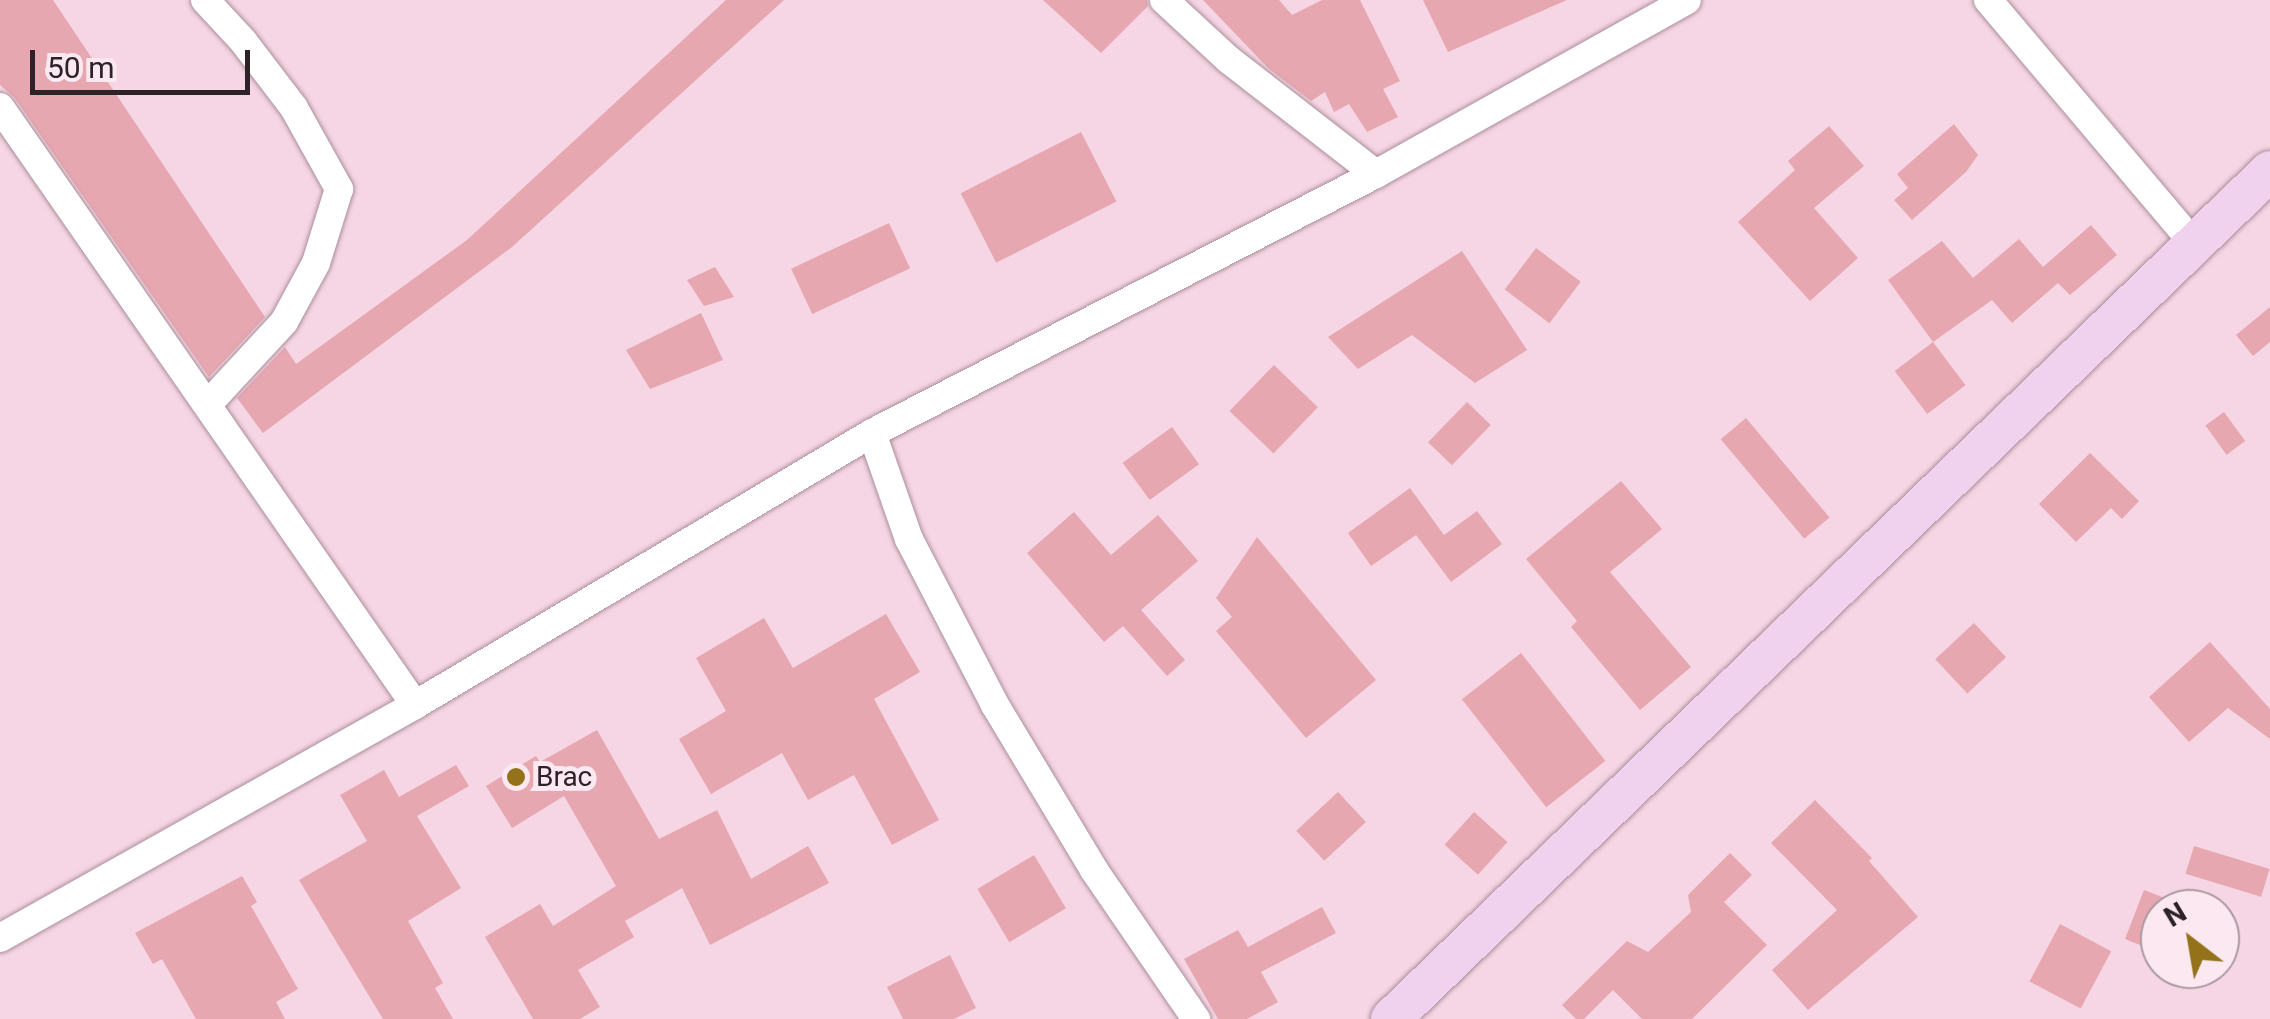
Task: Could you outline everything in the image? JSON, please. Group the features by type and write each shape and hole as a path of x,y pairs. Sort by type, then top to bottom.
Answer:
{"main road":[{"path":"1392,1019 2270,172"}],"street":[{"path":"205,0 244,42 294,108 338,188 316,263 284,322 209,403"},
{"path":"1164,0 1228,60 1376,174"},
{"path":"0,938 415,705 872,433 1376,174 1687,0"},
{"path":"1988,0 2194,244"},
{"path":"0,106 415,705"},
{"path":"872,433 909,539 995,705 1094,870 1196,1019"}],"building":[{"path":"0,0 53,0 265,317 209,377 14,97 0,85"},
{"path":"726,0 784,0 512,247 263,433 237,398 285,347 296,364 467,240"},
{"path":"1043,0 1147,0 1148,6 1101,53"},
{"path":"1203,0 1279,0 1292,15 1322,0 1360,0 1400,81 1383,89 1398,117 1367,132 1349,104 1334,112 1325,92 1311,101 1268,68"},
{"path":"1423,0 1567,0 1448,52"},
{"path":"1954,124 1978,155 1966,172 1912,220 1894,200 1908,188 1897,174"},
{"path":"1829,126 1864,166 1814,208 1858,258 1810,301 1738,222 1795,170 1788,161"},
{"path":"1081,132 1116,201 996,263 961,193"},
{"path":"889,223 910,268 812,314 791,269"},
{"path":"2091,225 2117,255 2070,295 2058,283 2012,323 1992,300 1933,342 1888,280 1942,241 1973,278 2019,239 2043,267"},
{"path":"1536,248 1581,282 1549,323 1505,290"},
{"path":"1462,251 1527,350 1475,383 1412,335 1358,369 1328,337"},
{"path":"715,267 734,297 704,306 687,280"},
{"path":"2270,307 2270,342 2253,356 2236,335"},
{"path":"701,313 723,360 650,389 626,350"},
{"path":"1933,342 1965,385 1927,414 1895,371"},
{"path":"1274,365 1318,407 1273,453 1230,411"},
{"path":"1467,402 1491,425 1452,465 1428,442"},
{"path":"2224,412 2245,441 2227,455 2205,426"},
{"path":"1746,418 1830,518 1804,539 1721,439"},
{"path":"1172,427 1199,464 1150,500 1123,463"},
{"path":"2090,453 2139,501 2122,519 2111,508 2076,542 2039,504"},
{"path":"1621,481 1662,529 1610,572 1691,667 1640,710 1571,627 1577,621 1526,559"},
{"path":"1410,488 1444,535 1477,511 1502,544 1451,582 1416,535 1371,566 1348,533"},
{"path":"1074,512 1111,555 1158,515 1198,561 1141,610 1185,660 1167,676 1123,626 1104,642 1027,553"},
{"path":"1257,537 1376,680 1306,738 1216,631 1232,617 1216,598"},
{"path":"886,614 920,672 874,699 939,820 892,845 854,775 808,800 782,753 711,794 679,739 726,711 696,658 764,618 793,668"},
{"path":"1974,623 2006,657 1967,694 1935,659"},
{"path":"2210,642 2270,709 2270,739 2228,708 2189,742 2149,697"},
{"path":"1521,653 1605,761 1546,807 1462,699"},
{"path":"597,730 659,839 717,810 751,879 808,846 829,883 710,945 682,888 625,921 634,937 578,970 600,1007 580,1019 533,1019 485,937 540,904 553,926 616,886 564,796 512,828 486,786 536,756 540,762"},
{"path":"456,765 469,786 417,816 461,888 408,921 443,983 435,988 453,1019 383,1019 299,880 367,841 340,795 384,770 399,797"},
{"path":"1338,792 1366,822 1324,861 1296,831"},
{"path":"1815,800 1872,858 1869,861 1918,917 1808,1010 1772,970 1837,910 1771,843"},
{"path":"1474,812 1507,842 1478,875 1445,845"},
{"path":"2194,846 2270,869 2261,897 2186,874"},
{"path":"1730,853 1752,875 1724,902 1767,945 1692,1019 1642,1019 1613,990 1584,1019 1576,1019 1562,1005 1627,941 1648,952 1691,912 1688,895"},
{"path":"1034,855 1066,908 1009,942 977,889"},
{"path":"242,876 257,902 251,906 298,989 276,1002 285,1019 196,1019 162,959 153,964 135,933"},
{"path":"2140,900 2140,945 2125,939"},
{"path":"1322,907 1336,933 1261,972 1278,1002 1247,1019 1218,1019 1184,959 1238,930 1248,947"},
{"path":"2060,924 2111,951 2081,1009 2029,981"},
{"path":"950,955 976,1008 954,1019 903,1019 887,987"}],"place":[{"name":"Brac","path":"516,777"}]}
